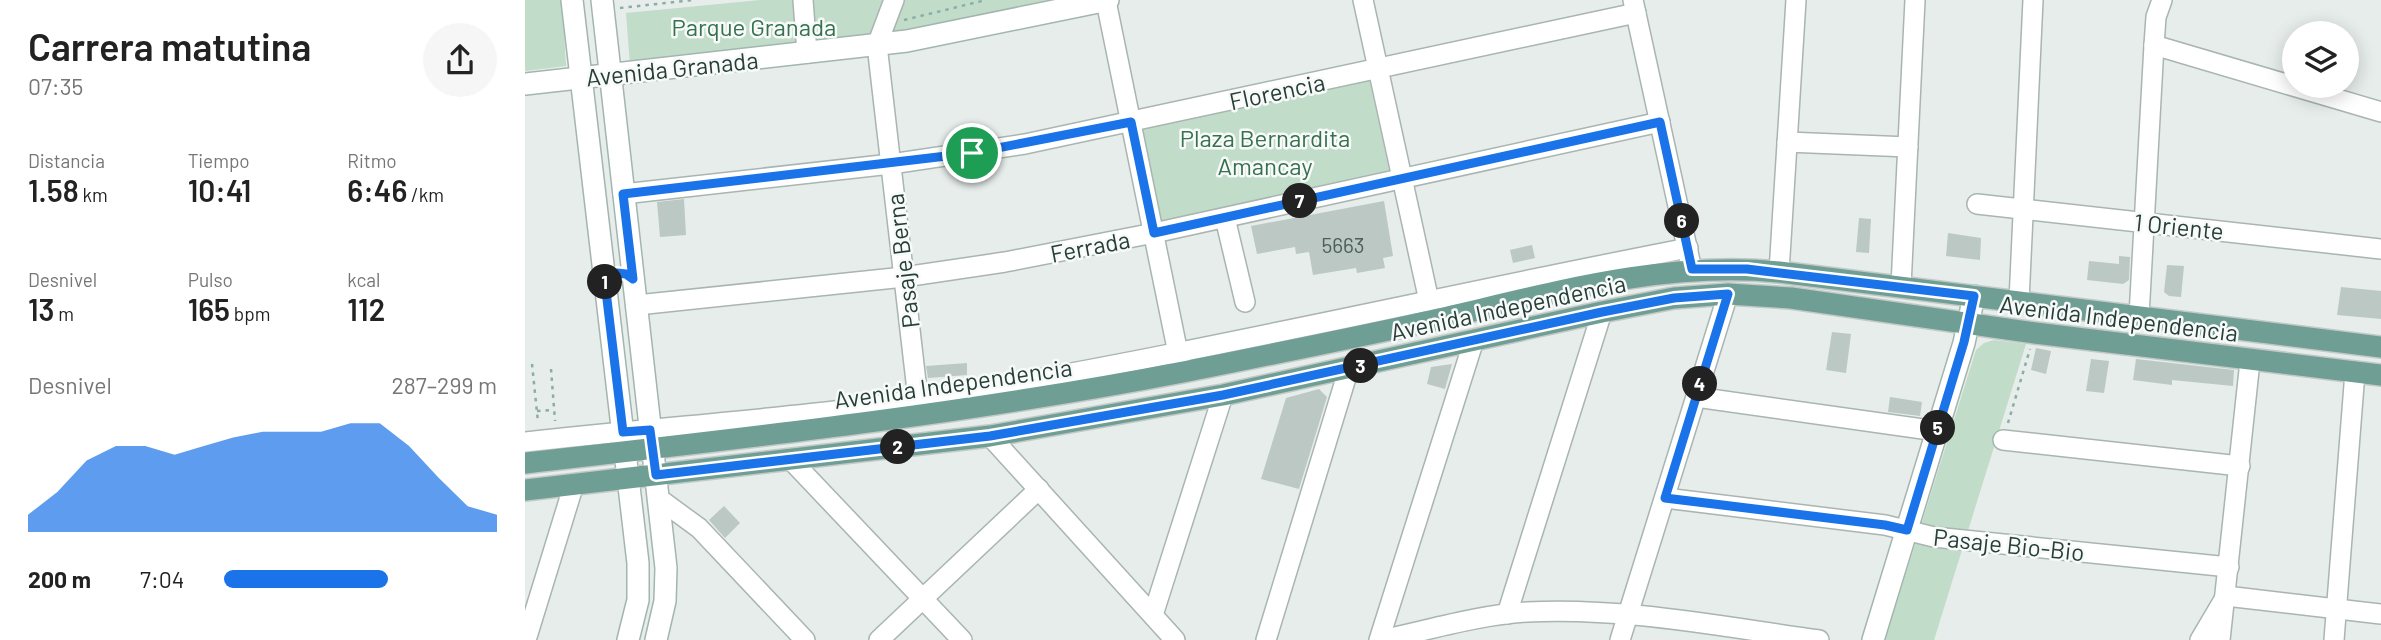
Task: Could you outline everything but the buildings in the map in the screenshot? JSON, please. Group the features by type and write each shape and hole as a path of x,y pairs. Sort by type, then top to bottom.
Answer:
{"main road":[{"path":"572,0 639,582 635,615 628,640"},
{"name":"Avenida Granada","path":"525,84 907,41 1107,0"},
{"path":"602,5 667,584 656,640"},
{"name":"Avenida Independencia","path":"525,463 651,438 922,415 1180,362 1438,319 1690,259 1747,269 1901,286 2381,348"},
{"path":"605,283 617,273 626,274 633,279"},
{"name":"Avenida Independencia","path":"525,490 990,436 1223,395 1674,298 1728,294 1791,299 2251,361 2381,375"},
{"path":"1873,640 1937,430 1974,296"}],"street":[{"path":"803,0 807,53"},
{"name":"Pasaje Berna","path":"894,0 877,45 918,399"},
{"path":"1107,0 1180,362"},
{"path":"1363,0 1429,301"},
{"path":"1779,272 1797,0"},
{"path":"1901,286 1915,0"},
{"path":"2019,301 2033,0"},
{"path":"2139,316 2154,45 2162,0"},
{"path":"1635,7 1690,259"},
{"name":"Florencia","path":"623,194 891,164 1025,144 1379,69 1635,7"},
{"path":"2154,45 2381,112"},
{"name":"Ferrada","path":"637,305 904,277 1005,262 1225,218 1660,122"},
{"path":"1787,142 1908,147"},
{"name":"1 Oriente","path":"1976,204 2381,249"},
{"path":"1225,218 1245,302"},
{"name":"Avenida Independencia","path":"651,438 1180,362 1429,301 1690,259"},
{"path":"1621,640 1728,294"},
{"path":"1507,614 1602,312"},
{"path":"1474,341 1380,640 1421,636 1507,614 1549,611 1628,615 1819,640"},
{"path":"2220,640 2251,361"},
{"path":"1266,640 1349,368"},
{"path":"2334,640 2355,372"},
{"path":"1153,615 1223,395"},
{"path":"1696,397 1937,430"},
{"path":"990,436 1175,640"},
{"name":"Avenida Independencia","path":"525,442 557,438 624,442"},
{"path":"2003,440 2240,466"},
{"path":"791,460 962,640"},
{"path":"526,640 574,484"},
{"path":"879,640 1039,489"},
{"path":"658,498 699,527 805,640"},
{"name":"Pasaje Bio-Bio","path":"1665,498 1885,525 1934,537 2229,567"},
{"path":"2225,597 2381,614"},
{"path":"2200,640 2225,597"}],"path":[{"path":"602,5 693,0"},
{"path":"885,21 909,19 986,0"},
{"path":"2003,440 2035,333"},
{"path":"532,364 538,422"},
{"path":"551,369 557,438"},
{"path":"537,411 554,410"}],"green space":[{"path":"525,0 562,0 566,66 525,71"},
{"name":"Parque Granada","path":"760,0 1085,0 894,38 630,65 626,13"},
{"name":"Plaza Bernardita Amancay","path":"1369,78 1390,174 1161,224 1140,128"},
{"path":"1994,340 2026,344 1934,640 1885,640 1976,350 1984,343"}],"route":[{"path":"1131,122 1154,233 1660,122 1692,269 1779,272 1974,296 1964,342 1907,530 1665,498 1728,294 1674,298 1223,395 990,436 656,475 650,430 623,432 605,283 617,273 626,274 633,279 623,194 972,153 1131,122"}]}
